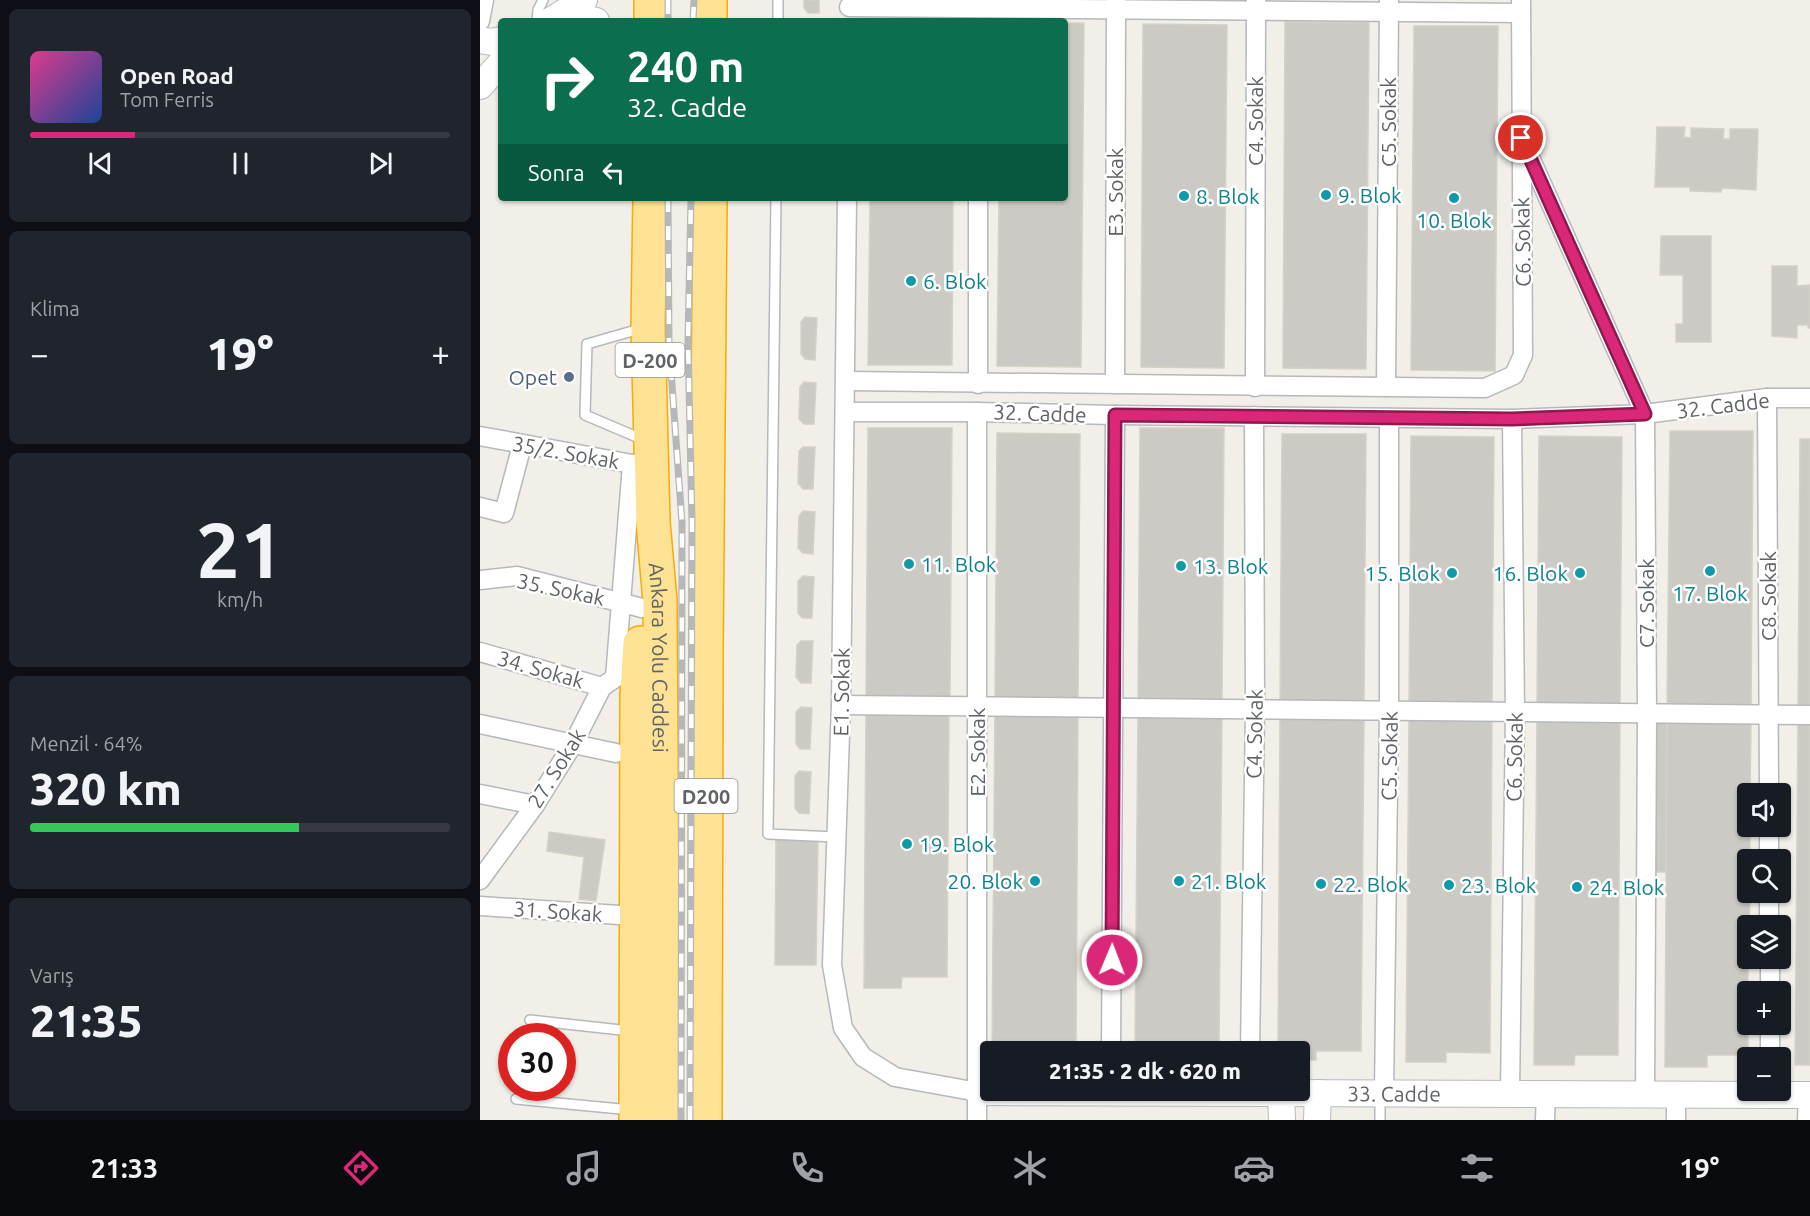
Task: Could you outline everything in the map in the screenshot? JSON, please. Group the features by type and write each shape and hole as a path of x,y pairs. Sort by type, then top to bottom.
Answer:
{"highway":[{"path":"651,0 651,18"},
{"path":"710,0 710,18"},
{"name":"Ankara Yolu Caddesi","path":"645,1117 660,601 646,457 650,201"},
{"name":"D-200","path":"707,472 710,201"},
{"path":"707,472 722,679 724,1120"},
{"name":"D200","path":"705,1120 707,472"},
{"path":"645,1117 636,1031 635,916 619,677 632,605 652,522"}],"main road":[{"path":"555,18 584,0"},
{"path":"480,86 489,43"},
{"name":"33. Cadde","path":"1310,1093 1737,1093"},
{"path":"1317,1120 1318,1093"},
{"name":"33. Cadde","path":"1791,1094 1809,1095"},
{"path":"1281,1101 1282,1120"}],"street":[{"path":"484,0 489,43"},
{"path":"849,9 979,10 1116,5 1521,7"},
{"name":"E3. Sokak","path":"1115,384 1116,5"},
{"name":"C4. Sokak","path":"1255,387 1256,5"},
{"name":"C5. Sokak","path":"1386,387 1389,6"},
{"name":"C6. Sokak","path":"1514,375 1523,355 1521,7"},
{"name":"C7. Sokak","path":"1521,138 1645,414 1647,714 1645,1094"},
{"name":"E1. Sokak","path":"848,201 841,705 832,965 843,1028 863,1057 895,1077 978,1092"},
{"path":"978,201 978,384"},
{"name":"32. Cadde","path":"846,381 1485,388 1514,375"},
{"name":"32. Cadde","path":"845,412 1512,419 1645,414 1767,398 1810,398"},
{"name":"C8. Sokak","path":"1767,398 1769,783"},
{"name":"E2. Sokak","path":"977,412 977,1120"},
{"path":"1111,1041 1115,415"},
{"name":"C4. Sokak","path":"1250,1041 1255,710 1254,416"},
{"name":"C5. Sokak","path":"1382,1093 1389,711 1389,418"},
{"name":"C6. Sokak","path":"1510,1094 1515,712 1512,419"},
{"name":"35/2. Sokak","path":"480,436 522,445 646,457"},
{"path":"480,507 504,513 522,445"},
{"path":"632,605 646,457"},
{"name":"35. Sokak","path":"480,580 517,576 632,605"},
{"name":"34. Sokak","path":"480,652 619,677"},
{"name":"27. Sokak","path":"482,874 535,805 619,677"},
{"path":"841,705 1810,715"},
{"path":"480,724 616,753"},
{"path":"480,794 535,805"},
{"name":"31. Sokak","path":"480,906 635,916"},
{"path":"1545,1120 1546,1094"},
{"path":"1676,1094 1676,1120"},
{"path":"1807,1120 1809,1095"}],"lane":[{"path":"537,18 543,0"},
{"path":"778,0 778,18"},
{"path":"776,201 768,834 836,837"},
{"path":"646,457 585,415 587,344 648,327"},
{"path":"530,1020 636,1031"},
{"path":"1380,1120 1382,1093"},
{"path":"530,1101 645,1117"}],"building":[{"path":"804,0 819,0 819,13 808,13 804,8"},
{"name":"9. Blok","path":"1285,22 1369,22 1366,369 1283,368"},
{"path":"1068,23 1084,23 1081,367 997,366 999,201 1068,201"},
{"name":"8. Blok","path":"1143,24 1227,25 1224,368 1141,367"},
{"name":"10. Blok","path":"1414,26 1498,26 1495,371 1411,370"},
{"path":"1657,127 1685,127 1684,137 1691,138 1691,128 1724,129 1723,139 1730,139 1730,129 1758,129 1756,190 1722,188 1721,192 1690,191 1690,187 1655,187"},
{"name":"6. Blok","path":"870,201 953,201 952,365 868,365"},
{"path":"1661,236 1711,236 1711,342 1676,342 1676,324 1683,324 1683,275 1660,275"},
{"path":"1772,266 1797,266 1797,286 1810,285 1810,328 1808,325 1797,325 1797,338 1772,336"},
{"path":"805,317 817,318 815,360 805,359 801,354 801,322"},
{"path":"804,382 816,383 814,424 804,424 799,419 800,387"},
{"name":"11. Blok","path":"868,428 952,428 950,700 866,699"},
{"name":"13. Blok","path":"1140,428 1224,428 1222,703 1138,703"},
{"name":"17. Blok","path":"1670,431 1753,431 1751,711 1667,710"},
{"path":"997,433 1080,434 1078,702 995,701"},
{"path":"1282,434 1366,434 1364,706 1280,705"},
{"name":"15. Blok","path":"1411,436 1494,437 1492,710 1409,709"},
{"name":"16. Blok","path":"1539,436 1622,437 1620,711 1537,710"},
{"path":"1800,439 1810,439 1810,712 1798,712"},
{"path":"803,447 815,447 813,489 803,489 798,483 799,451"},
{"path":"803,511 815,512 813,554 803,553 798,548 799,516"},
{"path":"803,576 814,577 812,618 802,618 798,613 798,581"},
{"path":"801,641 813,641 811,683 801,683 796,677 797,645"},
{"path":"801,707 812,708 810,749 800,749 796,744 796,712"},
{"name":"19. Blok","path":"866,710 949,710 947,977 902,977 901,988 864,988"},
{"name":"20. Blok","path":"995,711 1078,711 1076,1041 992,1041"},
{"name":"21. Blok","path":"1138,712 1222,713 1219,1041 1135,1041"},
{"name":"22. Blok","path":"1280,717 1364,718 1361,1051 1316,1051 1316,1060 1310,1060 1310,1041 1278,1041"},
{"name":"23. Blok","path":"1409,717 1492,718 1490,1053 1446,1052 1446,1062 1406,1062"},
{"name":"24. Blok","path":"1537,719 1620,720 1618,1055 1575,1055 1574,1065 1534,1065"},
{"path":"1798,721 1810,721 1810,1065 1795,1065"},
{"path":"1656,723 1667,723 1666,872 1654,872"},
{"path":"1667,723 1751,723 1750,783 1737,783 1737,837 1750,837 1750,849 1737,849 1737,903 1750,903 1749,915 1737,915 1737,969 1748,969 1748,981 1737,981 1737,1035 1748,1035 1748,1047 1737,1047 1737,1055 1707,1055 1707,1067 1665,1067"},
{"path":"799,771 811,772 809,814 799,813 795,808 795,776"},
{"path":"549,832 605,840 596,901 579,899 584,857 547,851"},
{"path":"776,838 818,838 816,965 775,965"}],"railway":[{"path":"668,0 668,18"},
{"path":"693,18 694,0"},
{"path":"668,201 669,343 682,523 681,1120"},
{"path":"690,1120 692,523 688,341 691,201"}],"place":[{"name":"9. Blok","path":"1326,195"},
{"name":"8. Blok","path":"1184,196"},
{"name":"10. Blok","path":"1454,198"},
{"name":"6. Blok","path":"911,281"},
{"name":"Opet","path":"569,377"},
{"name":"11. Blok","path":"909,564"},
{"name":"13. Blok","path":"1181,566"},
{"name":"17. Blok","path":"1710,571"},
{"name":"15. Blok","path":"1452,573"},
{"name":"16. Blok","path":"1580,573"},
{"name":"19. Blok","path":"907,844"},
{"name":"20. Blok","path":"1035,881"},
{"name":"21. Blok","path":"1179,881"},
{"name":"22. Blok","path":"1321,884"},
{"name":"23. Blok","path":"1449,885"},
{"name":"24. Blok","path":"1577,887"}],"route":[{"path":"1112,960 1115,415 1512,419 1645,414 1521,138"}]}
